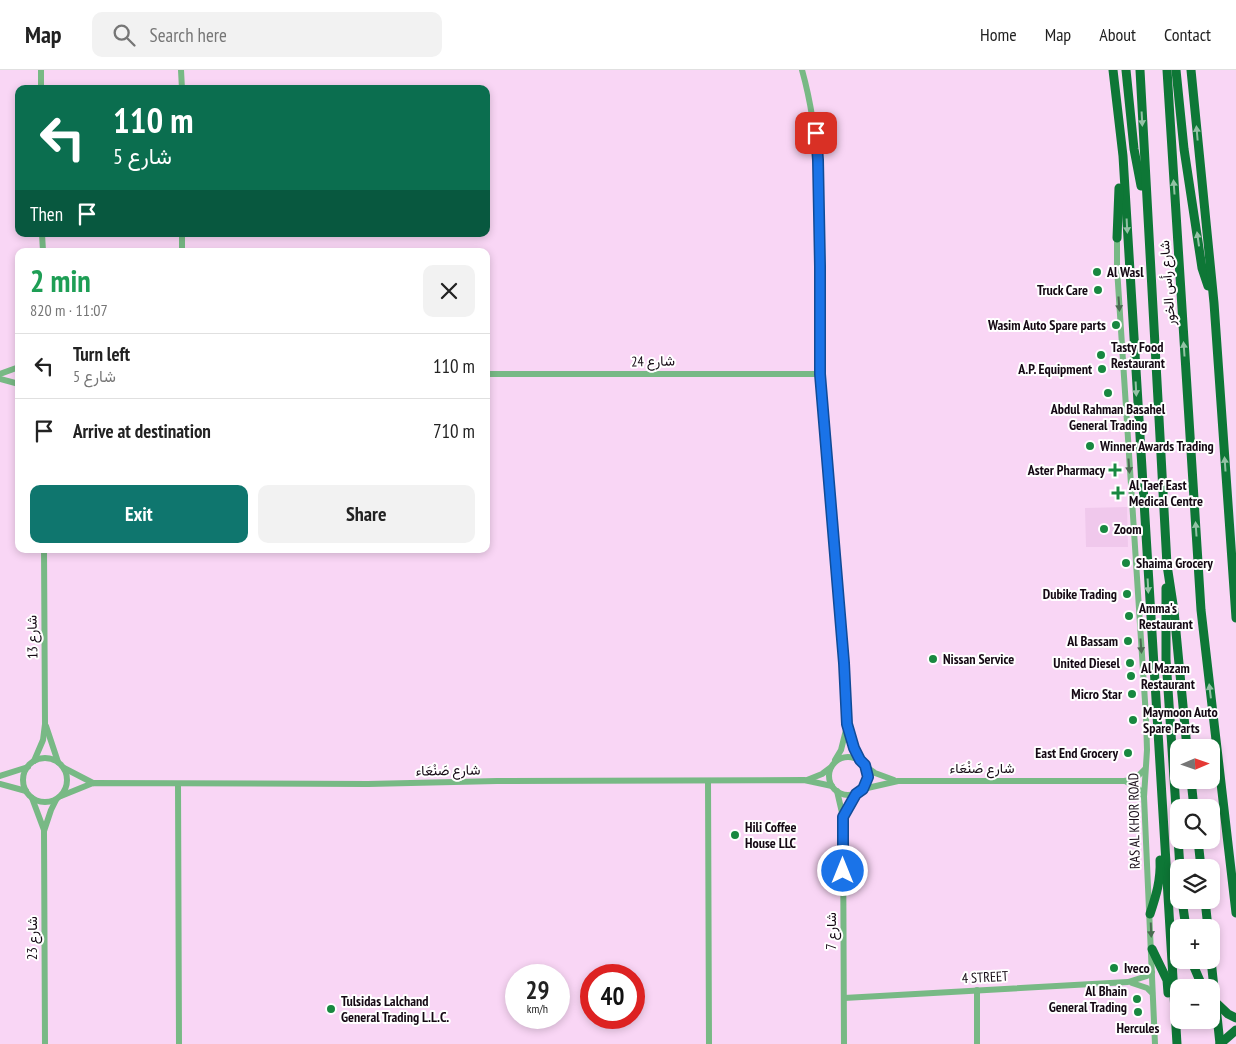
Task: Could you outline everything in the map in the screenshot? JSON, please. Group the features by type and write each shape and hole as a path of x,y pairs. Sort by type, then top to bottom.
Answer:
{"highway":[{"path":"1113,70 1124,176 1173,979"},
{"path":"1126,70 1134,148 1148,224"},
{"name":"شارع رأس الخور","path":"1140,70 1167,565 1174,611 1186,739"},
{"name":"شارع رأس الخور","path":"1167,70 1202,610 1236,913"},
{"path":"1176,70 1184,149 1202,268 1214,303"},
{"path":"1191,70 1214,303 1236,618"},
{"path":"1117,238 1119,193 1117,147 1119,125"},
{"path":"1167,565 1166,659 1179,859"},
{"path":"1234,592 1236,604"},
{"path":"1150,914 1160,879 1159,760"},
{"path":"1152,949 1167,980 1170,1005"},
{"path":"1212,969 1220,1044"},
{"path":"1220,1006 1236,1018"},
{"path":"1176,1029 1177,1044"},
{"path":"1220,1044 1236,1030"}],"street":[{"path":"41,70 41,85"},
{"path":"182,70 182,85"},
{"path":"802,70 811,106 818,160 820,374 844,663 847,724 850,736 868,777 863,789 856,794 846,795 834,789 829,774 841,750 847,724"},
{"name":"RAS AL KHOR ROAD","path":"1117,238 1117,277 1146,718 1147,750 1144,797 1155,1044"},
{"path":"0,374 15,368"},
{"name":"شارع 24","path":"490,374 820,374"},
{"path":"0,378 15,383"},
{"name":"شارع 13","path":"34,761 41,746 46,724 44,553"},
{"name":"شارع 13","path":"46,724 58,762"},
{"path":"832,765 840,758 847,756 854,757 862,763"},
{"path":"0,776 28,766 34,761 46,758 58,762 64,768 67,782 66,789 58,798 44,802 32,798 26,791 24,783 24,774 28,766"},
{"name":"شارع صَنْعَاء","path":"862,763 875,773 886,778 898,780 1125,781"},
{"name":"شارع صَنْعَاء","path":"58,798 93,783 804,780 813,778 832,765"},
{"name":"شارع صَنْعَاء","path":"64,768 93,783"},
{"path":"1125,781 1137,777 1145,768"},
{"name":"شارع صَنْعَاء","path":"804,780 834,789"},
{"name":"شارع صَنْعَاء","path":"863,789 898,780"},
{"path":"708,781 710,1044"},
{"path":"1125,781 1138,789 1144,797"},
{"path":"0,784 26,791"},
{"path":"178,784 179,1044"},
{"name":"شارع 7","path":"834,789 843,817 844,1044"},
{"name":"شارع 7","path":"843,817 856,794"},
{"name":"شارع 23","path":"32,798 44,831"},
{"name":"شارع 23","path":"46,1044 44,831 50,810 58,798"},
{"name":"4 STREET","path":"844,998 1128,982 1147,976 1152,972"},
{"name":"4 STREET","path":"1128,982 1140,985 1152,993"},
{"path":"977,990 977,1044"}],"shaded area":[{"path":"1127,507 1128,547 1086,547 1085,508"}],"place":[{"name":"Al Wasl","path":"1097,272"},
{"name":"Truck Care","path":"1098,290"},
{"name":"Wasim Auto Spare parts","path":"1116,325"},
{"name":"Tasty Food Restaurant","path":"1101,355"},
{"name":"A.P. Equipment","path":"1102,369"},
{"name":"Abdul Rahman Basahel General Trading","path":"1108,393"},
{"name":"Winner Awards Trading","path":"1090,446"},
{"name":"Aster Pharmacy","path":"1115,470"},
{"name":"Al Taef East Medical Centre","path":"1118,493"},
{"name":"Zoom","path":"1104,529"},
{"name":"Shaima Grocery","path":"1126,563"},
{"name":"Dubike Trading","path":"1127,594"},
{"name":"Amma's Restaurant","path":"1129,616"},
{"name":"Al Bassam","path":"1128,641"},
{"name":"Nissan Service","path":"933,659"},
{"name":"United Diesel","path":"1130,663"},
{"name":"Al Mazam Restaurant","path":"1131,676"},
{"name":"Micro Star","path":"1132,694"},
{"name":"Maymoon Auto Spare Parts","path":"1133,720"},
{"name":"East End Grocery","path":"1128,753"},
{"name":"Hili Coffee House LLC","path":"735,835"},
{"name":"Iveco","path":"1114,968"},
{"name":"Al Bhain General Trading","path":"1137,999"},
{"name":"Tulsidas Lalchand General Trading L.L.C.","path":"331,1009"},
{"name":"Hercules","path":"1138,1012"}],"route":[{"path":"816,133 820,266 820,374 844,663 847,724 854,748 865,765 868,777 863,789 856,794 843,817 843,871"}]}
